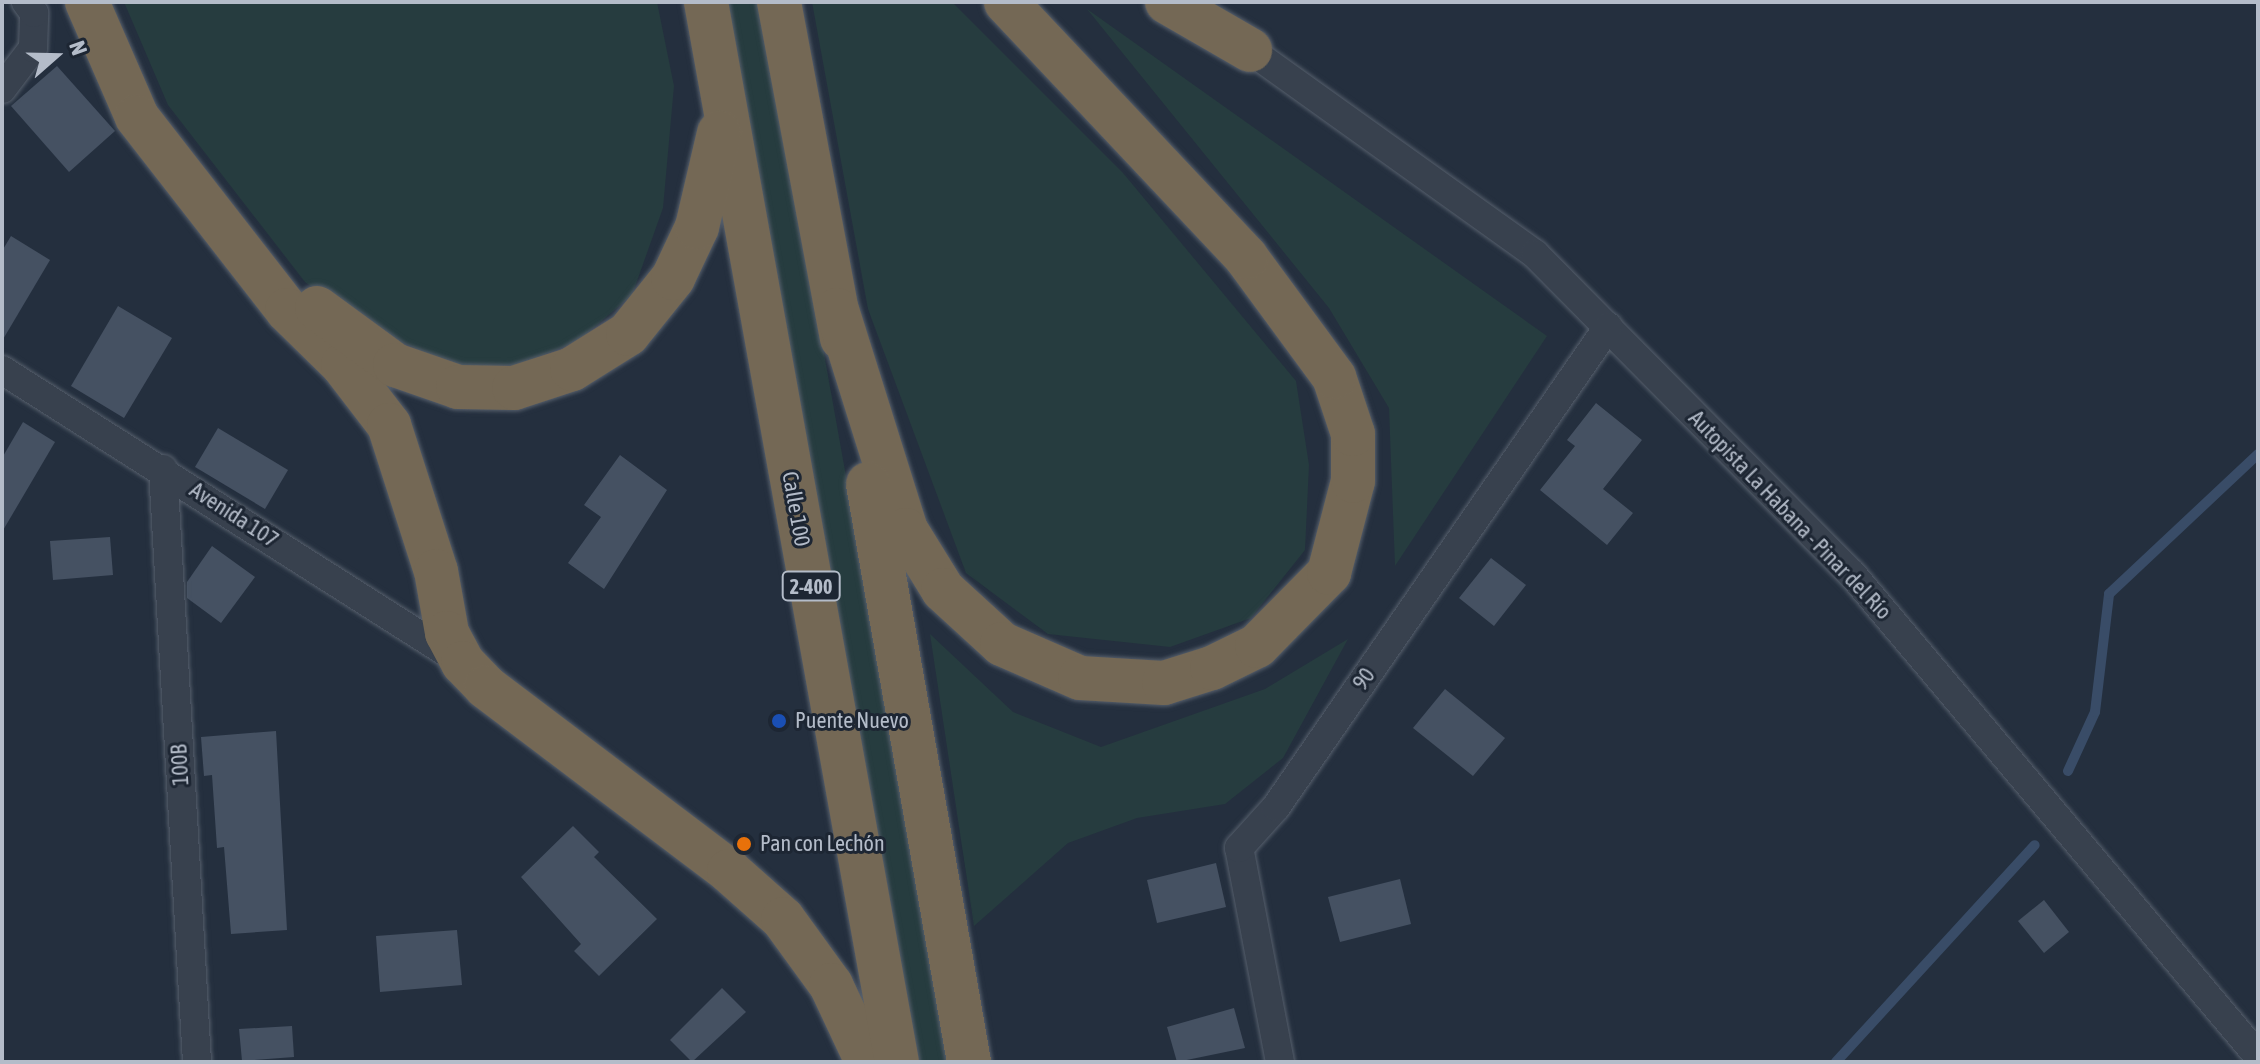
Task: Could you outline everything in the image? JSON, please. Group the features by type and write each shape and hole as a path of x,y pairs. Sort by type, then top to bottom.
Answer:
{"highway":[{"path":"87,2 137,117 287,310 343,365 389,425 436,571 447,633 463,663 486,687 729,871 774,911 831,985 867,1062"},
{"path":"111,2 158,117 298,295 395,365 458,387 514,388 572,369 628,334 673,278 697,227 723,111"},
{"name":"Calle 100","path":"706,2 723,111 897,1062"},
{"path":"779,2 837,310 969,1062"},
{"path":"837,310 906,530 943,590 1002,644 1080,678 1164,683 1212,668 1257,646 1329,573 1353,481 1353,434 1334,377 1246,257 1006,2"},
{"name":"Autopista La Habana - Pinar del Río","path":"1167,2 1250,50"},
{"name":"Autopista La Habana - Pinar del Río","path":"1192,2 1250,50"}],"street":[{"path":"2,89 33,48 30,8"},
{"name":"Autopista La Habana - Pinar del Río","path":"1250,50 1535,254 1852,574 2258,1056"},
{"name":"90","path":"1280,1062 1239,848 1276,807 1608,327"},
{"name":"Avenida 107","path":"2,370 163,469 463,663"},
{"name":"100B","path":"163,469 197,1062"}],"green space":[{"path":"124,2 657,2 674,86 663,208 632,295 578,341 518,365 457,367 372,329 305,282 168,105"},
{"path":"724,2 761,2 951,1062 915,1062"},
{"path":"812,2 952,2 1123,173 1296,381 1309,465 1305,550 1251,618 1170,647 1048,634 966,573 868,309"},
{"path":"1087,9 1547,336 1395,566 1389,408 1329,308"},
{"path":"930,634 1013,712 1101,747 1265,689 1348,639 1283,758 1225,804 1137,818 1068,843 974,926"}],"building":[{"path":"57,66 115,131 69,172 11,106"},
{"path":"11,236 50,260 2,341 2,251"},
{"path":"118,306 172,338 124,418 71,386"},
{"path":"1596,403 1642,440 1603,489 1633,513 1607,545 1540,490 1575,446 1567,440"},
{"path":"23,422 55,442 2,532 2,458"},
{"path":"218,428 288,470 265,509 195,467"},
{"path":"620,455 667,490 604,589 568,563 601,517 584,505"},
{"path":"110,537 113,575 53,580 50,541"},
{"path":"212,546 255,577 221,623 187,598 187,582"},
{"path":"1491,558 1526,585 1494,626 1459,598"},
{"path":"1445,689 1505,738 1473,776 1413,728"},
{"path":"276,731 287,930 231,934 224,847 217,848 212,775 204,776 201,737"},
{"path":"573,826 599,852 594,857 657,919 599,976 574,951 581,944 521,877"},
{"path":"1216,863 1226,907 1157,923 1147,880"},
{"path":"1400,879 1411,924 1340,942 1328,897"},
{"path":"2044,900 2069,932 2044,953 2018,921"},
{"path":"457,930 462,985 380,992 376,936"},
{"path":"722,988 746,1012 692,1062 670,1040"},
{"path":"1234,1008 1245,1048 1177,1062 1167,1027"},
{"path":"292,1026 294,1057 242,1061 239,1029"}],"waterway":[{"path":"2068,771 2095,712 2109,594 2258,454"},
{"path":"1836,1062 2035,845"}],"place":[{"name":"Puente Nuevo","path":"779,721"},
{"name":"Pan con Lechón","path":"744,844"}]}
